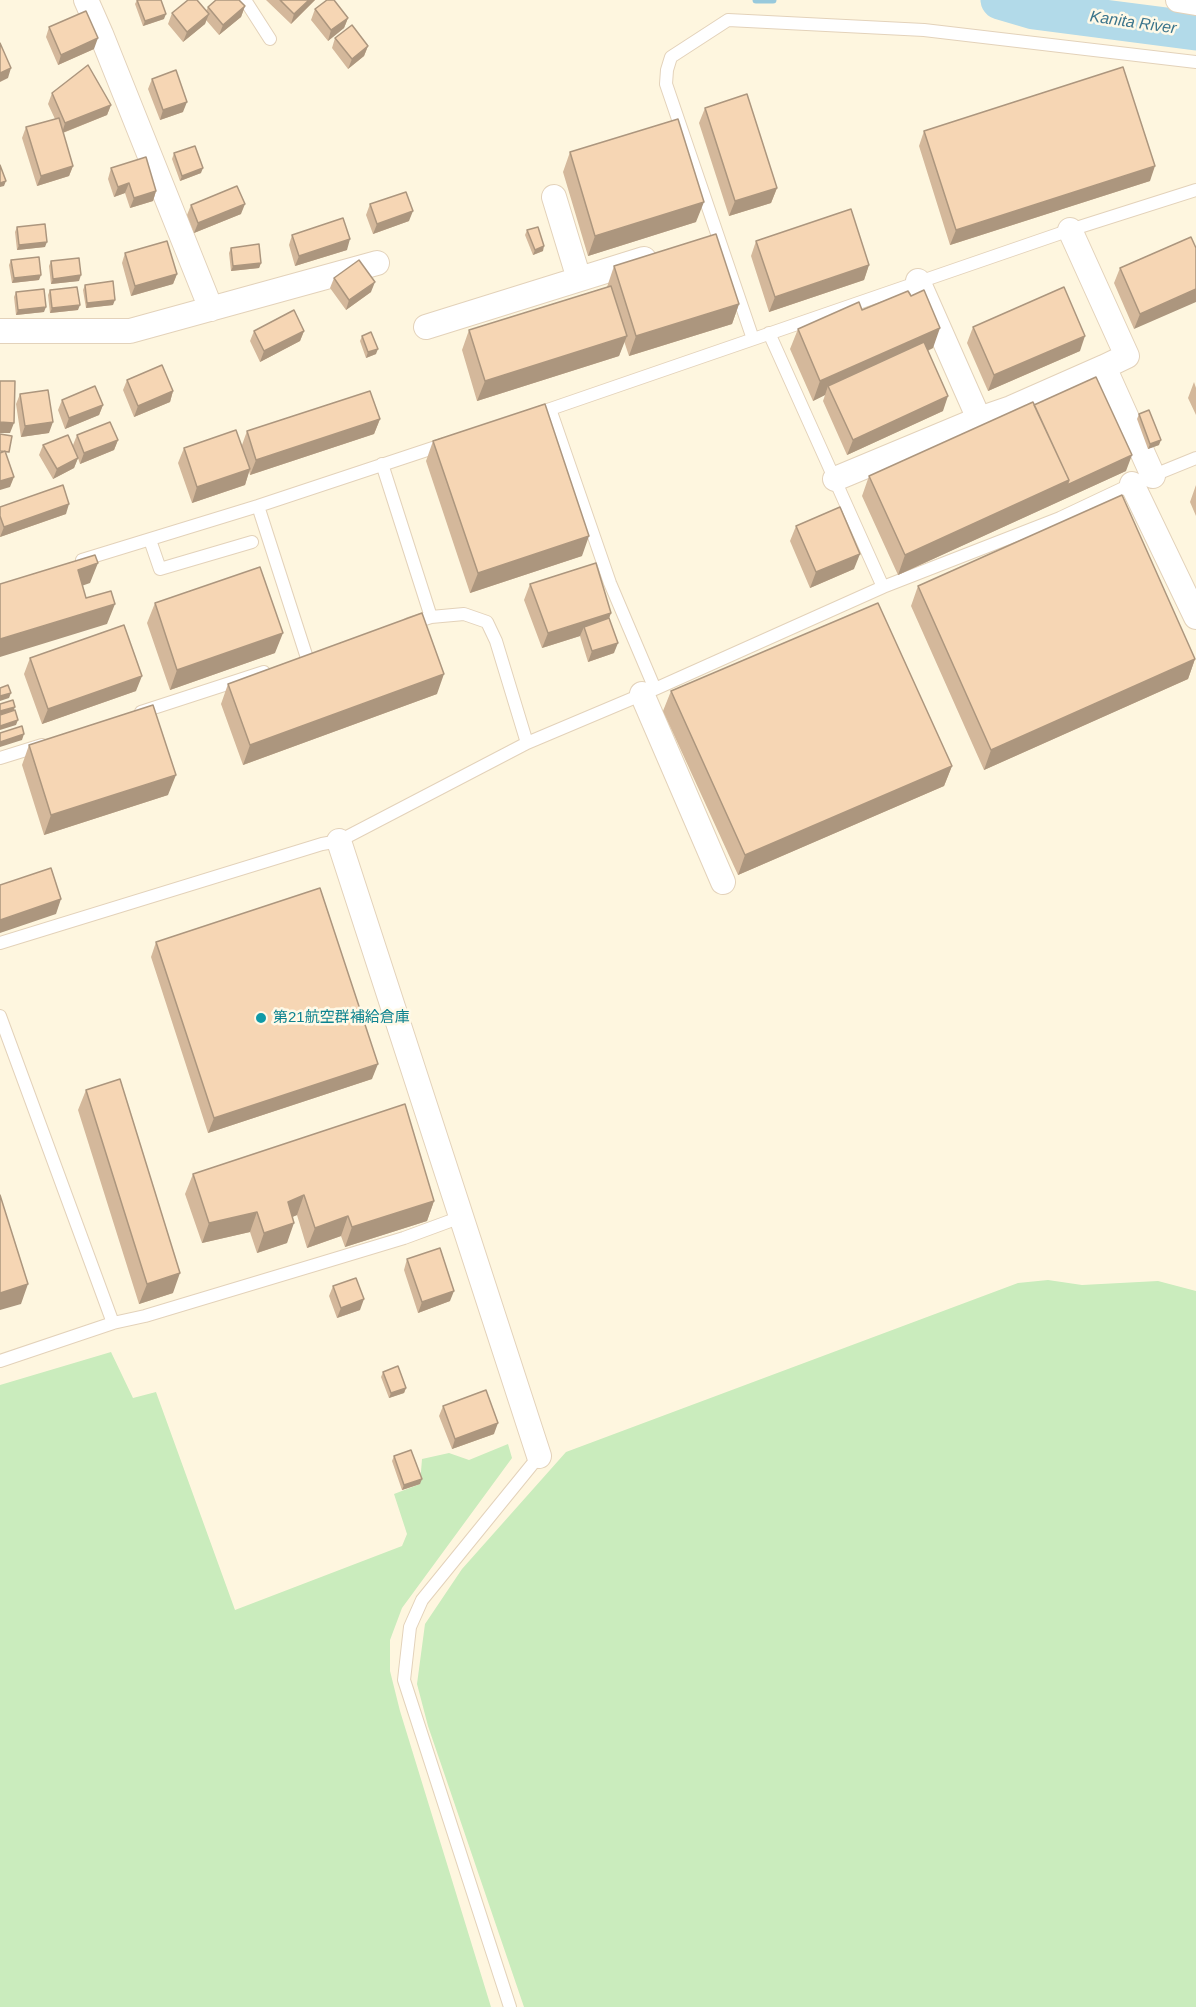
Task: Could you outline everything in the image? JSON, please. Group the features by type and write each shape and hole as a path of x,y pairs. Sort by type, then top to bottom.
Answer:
{"street":[{"path":"86,0 211,309"},
{"path":"1178,0 1196,3"},
{"path":"555,197 579,279"},
{"path":"835,479 979,418 1011,408 1127,356 1070,230"},
{"path":"426,327 665,253"},
{"path":"0,331 130,332 377,263"},
{"path":"918,281 979,418"},
{"path":"1104,367 1143,480 1196,617"},
{"path":"649,692 723,882"},
{"path":"339,841 539,1456"}],"lane":[{"path":"244,0 270,39"},
{"path":"753,339 707,240 666,84 671,57 728,20 924,30 1196,62"},
{"path":"516,420 918,281 1196,190"},
{"path":"769,333 883,587"},
{"path":"550,409 649,692"},
{"path":"75,562 258,506 460,438"},
{"path":"0,943 322,844 339,841 527,743 649,692 883,587 1060,518 1196,458"},
{"path":"382,464 431,617"},
{"path":"258,506 307,658"},
{"path":"150,540 160,569 252,542"},
{"path":"397,628 431,617 464,614 487,622 496,641 527,743"},
{"path":"130,716 274,668"},
{"path":"0,758 54,741"},
{"path":"0,1016 113,1323"},
{"path":"0,1361 113,1323 145,1316 308,1268 404,1238 461,1217"},
{"path":"510,2007 404,1680 411,1627 422,1600 539,1456"}],"green space":[{"path":"1048,1280 1082,1285 1158,1281 1196,1291 1196,2007 524,2007 428,1726 417,1684 425,1624 462,1569 566,1452 1018,1283"},
{"path":"111,1352 133,1398 156,1392 235,1610 402,1546 407,1534 394,1494 420,1484 422,1459 449,1453 469,1460 508,1444 512,1458 402,1608 390,1640 390,1671 400,1711 491,2007 0,2007 0,1385"}],"building":[{"path":"137,0 161,0 166,14 145,21"},
{"path":"188,0 197,0 209,14 187,32 172,13"},
{"path":"216,0 239,0 245,6 223,25 208,7"},
{"path":"280,0 309,0 294,14"},
{"path":"327,0 334,0 348,18 331,30 315,9"},
{"path":"86,11 98,38 61,55 49,27"},
{"path":"352,25 368,46 352,59 335,38"},
{"path":"0,43 11,68 0,73"},
{"path":"88,65 111,105 65,123 52,93"},
{"path":"1123,67 1155,166 956,230 924,131"},
{"path":"176,70 187,102 163,110 152,79"},
{"path":"747,94 777,188 735,201 705,108"},
{"path":"59,118 73,166 41,176 26,127"},
{"path":"678,119 704,202 595,236 570,152"},
{"path":"195,146 203,168 182,176 174,153"},
{"path":"146,157 156,191 134,198 129,183 118,187 111,168"},
{"path":"0,165 6,181 0,183"},
{"path":"237,186 245,204 198,223 191,205"},
{"path":"406,192 413,211 377,224 370,204"},
{"path":"851,209 869,265 775,297 756,241"},
{"path":"343,218 350,239 299,256 292,235"},
{"path":"45,224 47,242 19,245 17,227"},
{"path":"538,227 544,246 535,250 527,230"},
{"path":"716,234 739,304 636,336 614,266"},
{"path":"1191,237 1196,248 1196,289 1140,314 1120,268"},
{"path":"167,241 177,274 135,286 125,253"},
{"path":"259,244 261,263 233,266 231,248"},
{"path":"39,257 41,275 14,278 11,260"},
{"path":"79,258 81,275 53,279 51,261"},
{"path":"359,260 375,282 349,300 334,278"},
{"path":"113,281 115,300 87,303 85,285"},
{"path":"611,286 627,336 485,381 469,330"},
{"path":"77,287 80,305 52,308 50,290"},
{"path":"1064,287 1085,336 994,375 973,327"},
{"path":"44,289 46,307 18,310 16,292"},
{"path":"924,290 940,328 820,381 798,329 859,302 862,310 908,291 911,296"},
{"path":"294,310 304,331 264,351 254,331"},
{"path":"371,332 378,349 368,352 362,336"},
{"path":"924,342 948,396 853,440 828,386"},
{"path":"162,365 173,391 138,406 127,380"},
{"path":"1096,377 1132,455 1067,485 1069,480 1034,405"},
{"path":"0,381 15,381 14,423 0,422"},
{"path":"95,386 103,405 69,418 62,400"},
{"path":"48,390 53,422 25,426 20,394"},
{"path":"370,391 380,419 256,460 247,431"},
{"path":"1033,402 1069,480 905,555 869,476"},
{"path":"545,404 589,536 478,573 433,441"},
{"path":"1149,410 1161,440 1150,444 1139,414"},
{"path":"110,422 118,440 84,453 77,435"},
{"path":"236,430 250,469 197,487 184,448"},
{"path":"0,434 12,436 9,452 0,451"},
{"path":"68,435 78,458 57,469 43,445"},
{"path":"5,451 14,477 0,481 0,453"},
{"path":"63,485 69,504 4,527 0,507"},
{"path":"1122,495 1195,659 991,750 918,586"},
{"path":"840,507 860,554 816,572 796,526"},
{"path":"95,555 98,563 78,570 86,598 111,591 115,604 0,639 0,584"},
{"path":"596,563 611,613 548,633 530,584"},
{"path":"260,567 283,633 177,670 155,603"},
{"path":"878,603 952,766 745,855 671,691"},
{"path":"422,613 444,674 250,745 228,684"},
{"path":"609,618 618,643 592,651 584,627"},
{"path":"124,625 142,676 48,709 30,658"},
{"path":"8,685 11,693 0,696 0,688"},
{"path":"13,700 15,707 0,711 0,704"},
{"path":"153,705 176,775 51,815 29,745"},
{"path":"15,710 18,720 0,726 0,715"},
{"path":"22,726 24,734 0,742 0,733"},
{"path":"51,868 61,899 0,920 0,885"},
{"name":"第21航空群補給倉庫","path":"320,888 378,1064 214,1118 156,942"},
{"path":"120,1079 180,1273 147,1284 86,1090"},
{"path":"405,1104 434,1201 352,1227 348,1216 315,1228 304,1195 288,1202 294,1223 264,1233 257,1212 209,1223 193,1174"},
{"path":"0,1195 28,1284 0,1293"},
{"path":"440,1248 454,1291 422,1302 407,1259"},
{"path":"356,1278 364,1299 341,1308 333,1286"},
{"path":"398,1366 406,1388 391,1393 383,1372"},
{"path":"486,1390 498,1423 455,1439 443,1406"},
{"path":"411,1450 422,1479 404,1485 394,1456"}],"waterway":[{"name":"Kanita River","path":"756,0 773,0"},
{"name":"Kanita River","path":"1000,0 1034,10 1196,31"}],"place":[{"name":"第21航空群補給倉庫","path":"261,1018"}]}
